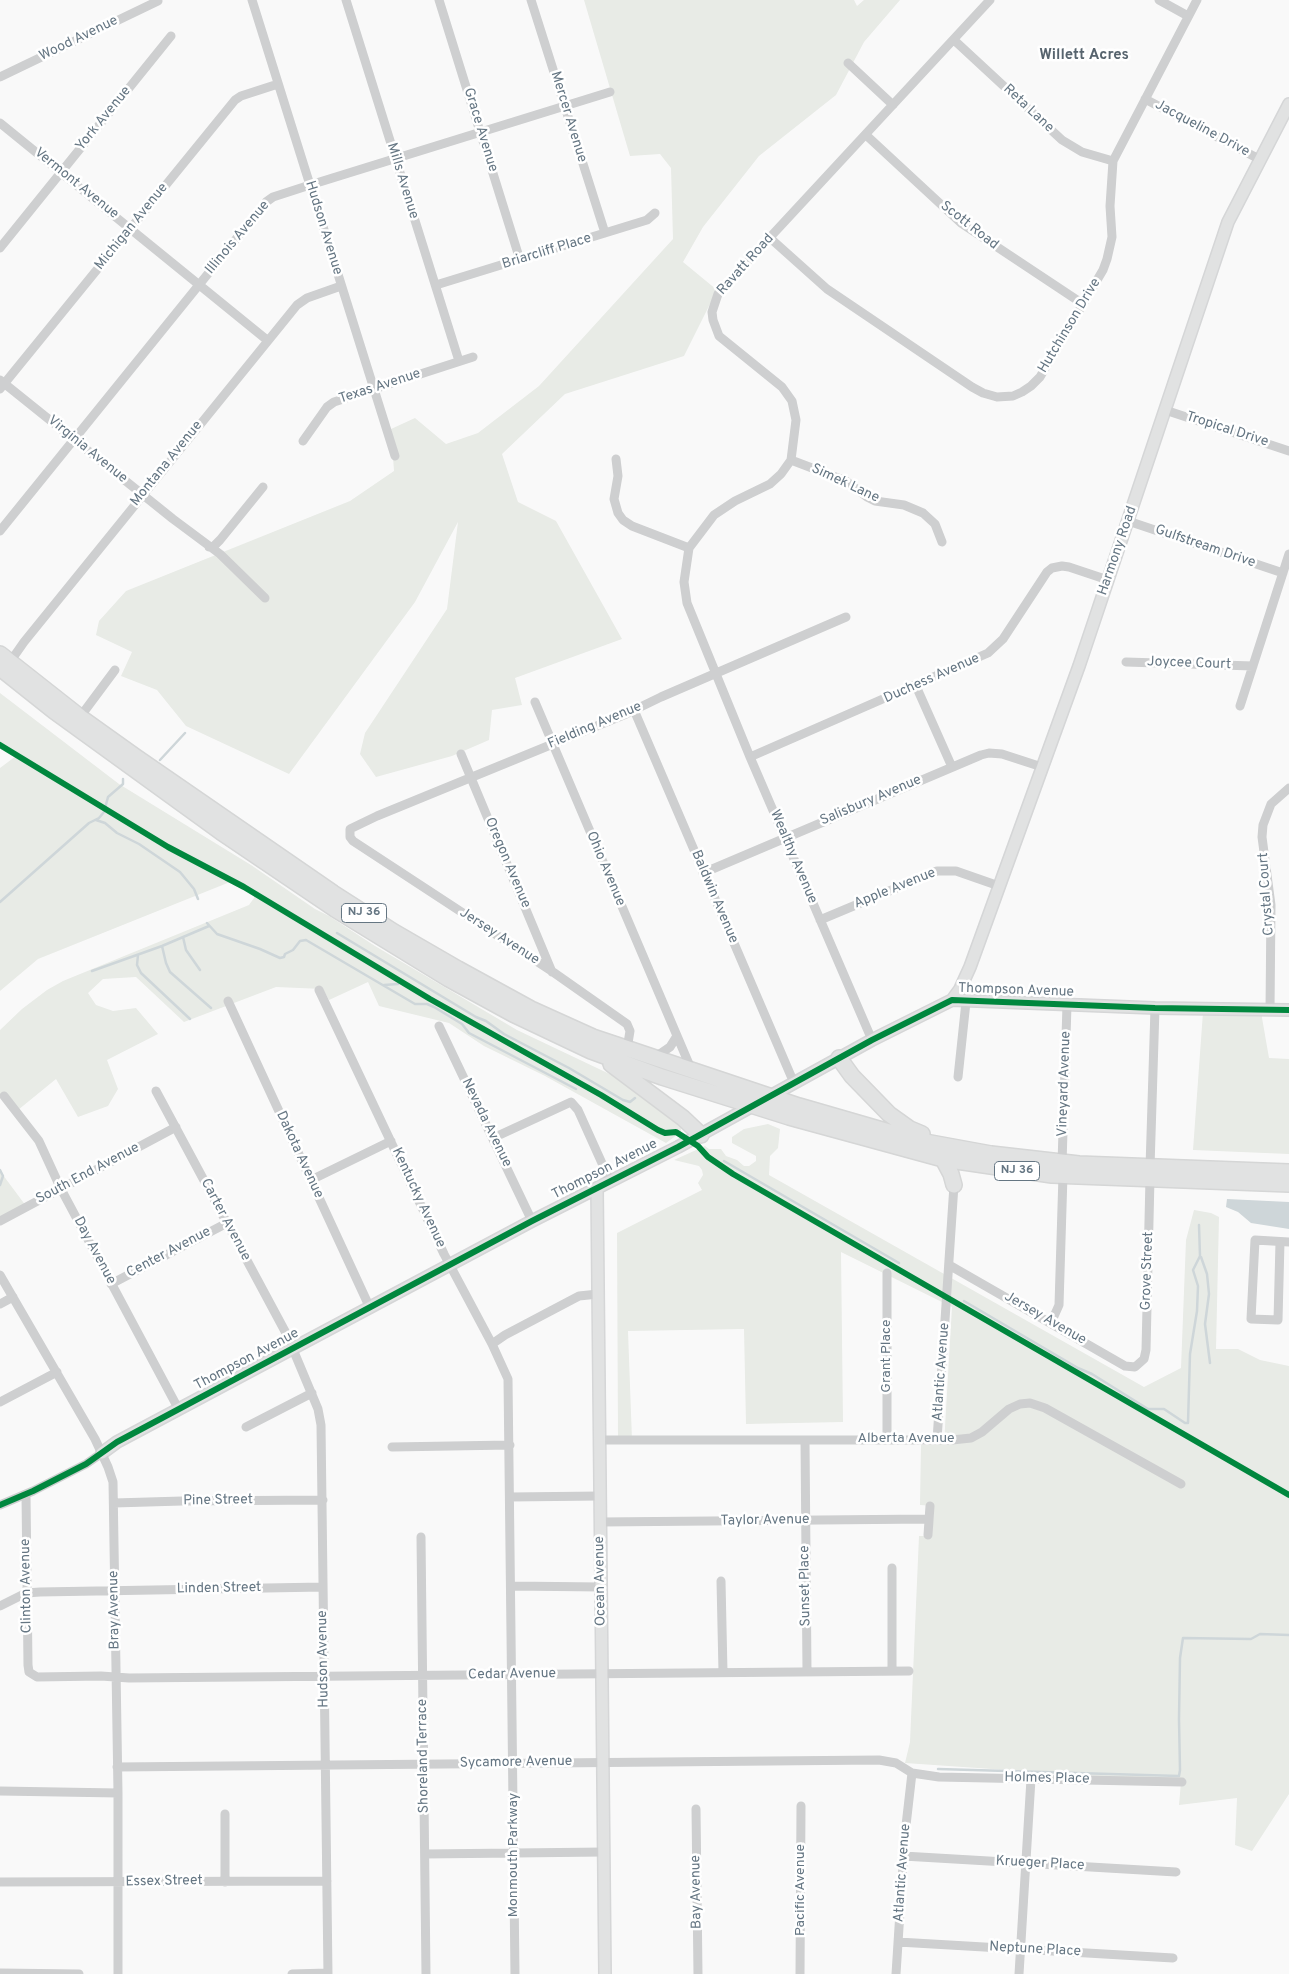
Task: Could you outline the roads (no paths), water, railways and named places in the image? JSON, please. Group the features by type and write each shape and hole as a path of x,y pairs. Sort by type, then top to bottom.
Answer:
{"highway":[{"name":"NJ 36","path":"3,661 244,833 394,932 531,1009 593,1037 770,1096 920,1141 971,1164 1150,1172 1289,1172"},
{"name":"NJ 36","path":"3,661 54,711 220,832 335,909 449,980 513,1014 591,1051 662,1076 843,1133 947,1153 1063,1169"},
{"path":"591,1051 634,1080 701,1134"},
{"path":"839,1058 858,1082 889,1114 901,1124 947,1153 954,1185"},
{"path":"954,1185 960,1174 971,1164"},
{"name":"NJ 36","path":"1150,1172 1289,1184"}],"street":[{"name":"Hudson Avenue","path":"252,0 395,456"},
{"name":"Mills Avenue","path":"346,0 459,362"},
{"name":"Grace Avenue","path":"439,0 520,260"},
{"name":"Mercer Avenue","path":"532,0 605,233"},
{"name":"Ravatt Road","path":"791,460 796,420 789,396 778,383 723,341 715,328 713,320 714,303 718,294 990,0"},
{"path":"1159,0 1188,16"},
{"name":"Hutchinson Drive","path":"770,238 827,289 972,387 990,396 1013,396 1027,390 1035,382 1103,270 1110,248 1112,228 1110,191 1113,161 1197,0"},
{"name":"Wood Avenue","path":"0,77 158,1"},
{"name":"York Avenue","path":"0,248 171,36"},
{"name":"Reta Lane","path":"954,40 1062,140 1082,152 1113,161"},
{"path":"848,63 893,105"},
{"name":"Michigan Avenue","path":"2,384 235,100 241,96 278,84"},
{"name":"Illinois Avenue","path":"0,531 266,202 273,197 310,185 610,92"},
{"name":"Jacqueline Drive","path":"1145,99 1259,159"},
{"name":"Harmony Road","path":"952,1000 965,979 1042,767 1108,580 1228,222 1289,104"},
{"name":"Vermont Avenue","path":"0,123 62,172 198,286 268,340"},
{"name":"Scott Road","path":"866,135 961,223 1083,304"},
{"name":"Briarcliff Place","path":"436,285 647,220 655,213"},
{"name":"Montana Avenue","path":"3,661 24,642 301,301 341,286"},
{"name":"Texas Avenue","path":"303,441 327,407 334,402 473,357"},
{"name":"Virginia Avenue","path":"2,384 220,554 265,598"},
{"name":"Tropical Drive","path":"1165,410 1289,451"},
{"path":"616,459 618,476 614,499 618,514 632,526 689,548"},
{"path":"715,674 687,603 684,582 689,548 714,516 735,501 770,484 779,477 791,460"},
{"name":"Simek Lane","path":"791,460 846,481 867,497 904,505 923,513 935,524 942,542"},
{"path":"209,547 220,540 263,486"},
{"name":"Gulfstream Drive","path":"1128,521 1283,573"},
{"path":"1240,706 1289,554"},
{"name":"Duchess Avenue","path":"750,757 982,657 1004,639 1047,572 1052,568 1069,567 1108,580"},
{"name":"Fielding Avenue","path":"350,837 350,829 356,825 634,710 846,617"},
{"name":"Joycee Court","path":"1126,662 1253,666"},
{"path":"80,717 115,670"},
{"name":"Wealthy Avenue","path":"715,674 872,1040"},
{"path":"916,686 952,767"},
{"name":"Ohio Avenue","path":"535,702 692,1071"},
{"name":"Baldwin Avenue","path":"634,710 794,1083"},
{"name":"Salisbury Avenue","path":"704,874 981,755 996,753 1042,767"},
{"name":"Oregon Avenue","path":"461,754 552,972"},
{"name":"Crystal Court","path":"1270,1010 1271,905 1262,837 1263,825 1271,804 1289,788"},
{"name":"Jersey Avenue","path":"350,837 627,1024 630,1031 627,1049"},
{"name":"Apple Avenue","path":"820,920 936,871 956,871 999,886"},
{"name":"Kentucky Avenue","path":"319,990 450,1265 492,1344 508,1379 510,1497"},
{"name":"Thompson Avenue","path":"0,1505 26,1495 86,1464 117,1442 532,1221 701,1134 872,1040 952,1000 1155,1008 1289,1010"},
{"name":"Dakota Avenue","path":"228,1001 370,1308"},
{"path":"958,1077 966,1002"},
{"name":"Vineyard Avenue","path":"1052,1323 1059,1305 1067,1005"},
{"name":"Grove Street","path":"1141,1362 1146,1350 1155,1008"},
{"name":"Nevada Avenue","path":"439,1026 532,1221"},
{"path":"654,1058 670,1047 677,1036"},
{"name":"Carter Avenue","path":"156,1091 287,1336 292,1349"},
{"name":"Day Avenue","path":"4,1096 34,1133 61,1189 179,1410"},
{"path":"493,1138 571,1102 578,1110 610,1181"},
{"name":"South End Avenue","path":"0,1221 176,1127"},
{"path":"311,1180 391,1141"},
{"name":"Atlantic Avenue","path":"937,1440 954,1185"},
{"name":"Ocean Avenue","path":"597,1188 605,1974"},
{"name":"Center Avenue","path":"111,1284 226,1223"},
{"path":"1254,1240 1284,1242 1278,1320 1251,1319 1254,1240"},
{"name":"Jersey Avenue","path":"949,1265 1125,1366 1135,1367 1141,1362"},
{"name":"Grant Place","path":"887,1273 888,1440"},
{"name":"Bray Avenue","path":"0,1275 95,1439 111,1474 114,1504 118,1793 118,1974"},
{"path":"492,1344 574,1298 586,1294 598,1294"},
{"path":"0,1304 13,1297"},
{"name":"Hudson Avenue","path":"292,1349 312,1393 322,1425 328,1974"},
{"path":"0,1402 57,1372"},
{"path":"246,1427 312,1393"},
{"name":"Alberta Avenue","path":"600,1440 937,1440 971,1438 982,1432 1009,1409 1020,1404 1030,1403 1045,1408 1181,1484"},
{"name":"Sunset Place","path":"805,1440 807,1671"},
{"path":"392,1447 510,1445"},
{"name":"Clinton Avenue","path":"26,1495 28,1665 32,1676"},
{"path":"510,1497 600,1496"},
{"name":"Monmouth Parkway","path":"510,1497 515,1974"},
{"name":"Pine Street","path":"114,1504 182,1501 323,1500"},
{"path":"928,1535 930,1506"},
{"name":"Taylor Avenue","path":"600,1522 929,1520"},
{"name":"Shoreland Terrace","path":"421,1537 426,1974"},
{"path":"892,1568 892,1670"},
{"path":"721,1581 723,1672"},
{"path":"511,1586 601,1587"},
{"name":"Linden Street","path":"26,1593 324,1587"},
{"path":"0,1606 26,1593"},
{"name":"Cedar Avenue","path":"32,1676 325,1677 909,1671"},
{"name":"Sycamore Avenue","path":"117,1767 879,1760 896,1763 912,1773"},
{"name":"Atlantic Avenue","path":"896,1974 912,1773"},
{"name":"Holmes Place","path":"912,1773 939,1777 1182,1782"},
{"path":"1019,1974 1031,1778"},
{"path":"0,1791 118,1793"},
{"name":"Pacific Avenue","path":"800,1974 801,1806"},
{"name":"Bay Avenue","path":"696,1809 698,1974"},
{"path":"225,1814 225,1882"},
{"path":"425,1854 604,1852"},
{"name":"Krueger Place","path":"904,1856 1176,1872"},
{"name":"Essex Street","path":"0,1882 327,1881"},
{"name":"Neptune Place","path":"898,1942 1172,1958"},
{"path":"0,1972 79,1974"},
{"path":"292,1974 328,1974"}],"waterway":[{"path":"160,760 185,733"},
{"path":"0,902 89,823 99,818 104,812 108,797 123,784 123,779"},
{"path":"96,820 105,823 117,833 139,844 180,872 194,889 198,899"},
{"path":"207,923 217,934 280,958 293,950 300,941 306,940 415,1004 427,1004 434,1007 462,1024 469,1033 576,1089"},
{"path":"92,971 162,946 209,926"},
{"path":"337,933 476,1017 486,1021 504,1034 569,1068 623,1100 630,1102 635,1098"},
{"path":"183,937 186,950 200,970"},
{"path":"162,946 170,972 211,1008"},
{"path":"138,955 137,965 141,973 190,1019"},
{"path":"384,985 398,984"},
{"path":"724,1161 899,1263"},
{"path":"0,1170 3,1176 0,1185"},
{"path":"964,1301 1078,1368 1092,1374 1148,1409 1164,1409 1185,1423 1188,1423 1190,1354 1197,1311 1198,1286 1193,1270 1200,1256 1199,1225"},
{"path":"1201,1257 1207,1274 1209,1294 1205,1324 1210,1363"},
{"path":"938,1769 1179,1776 1180,1658 1183,1638 1251,1639 1260,1634 1289,1635"}],"district":[{"name":"Willett Acres","path":"1084,56"}]}
